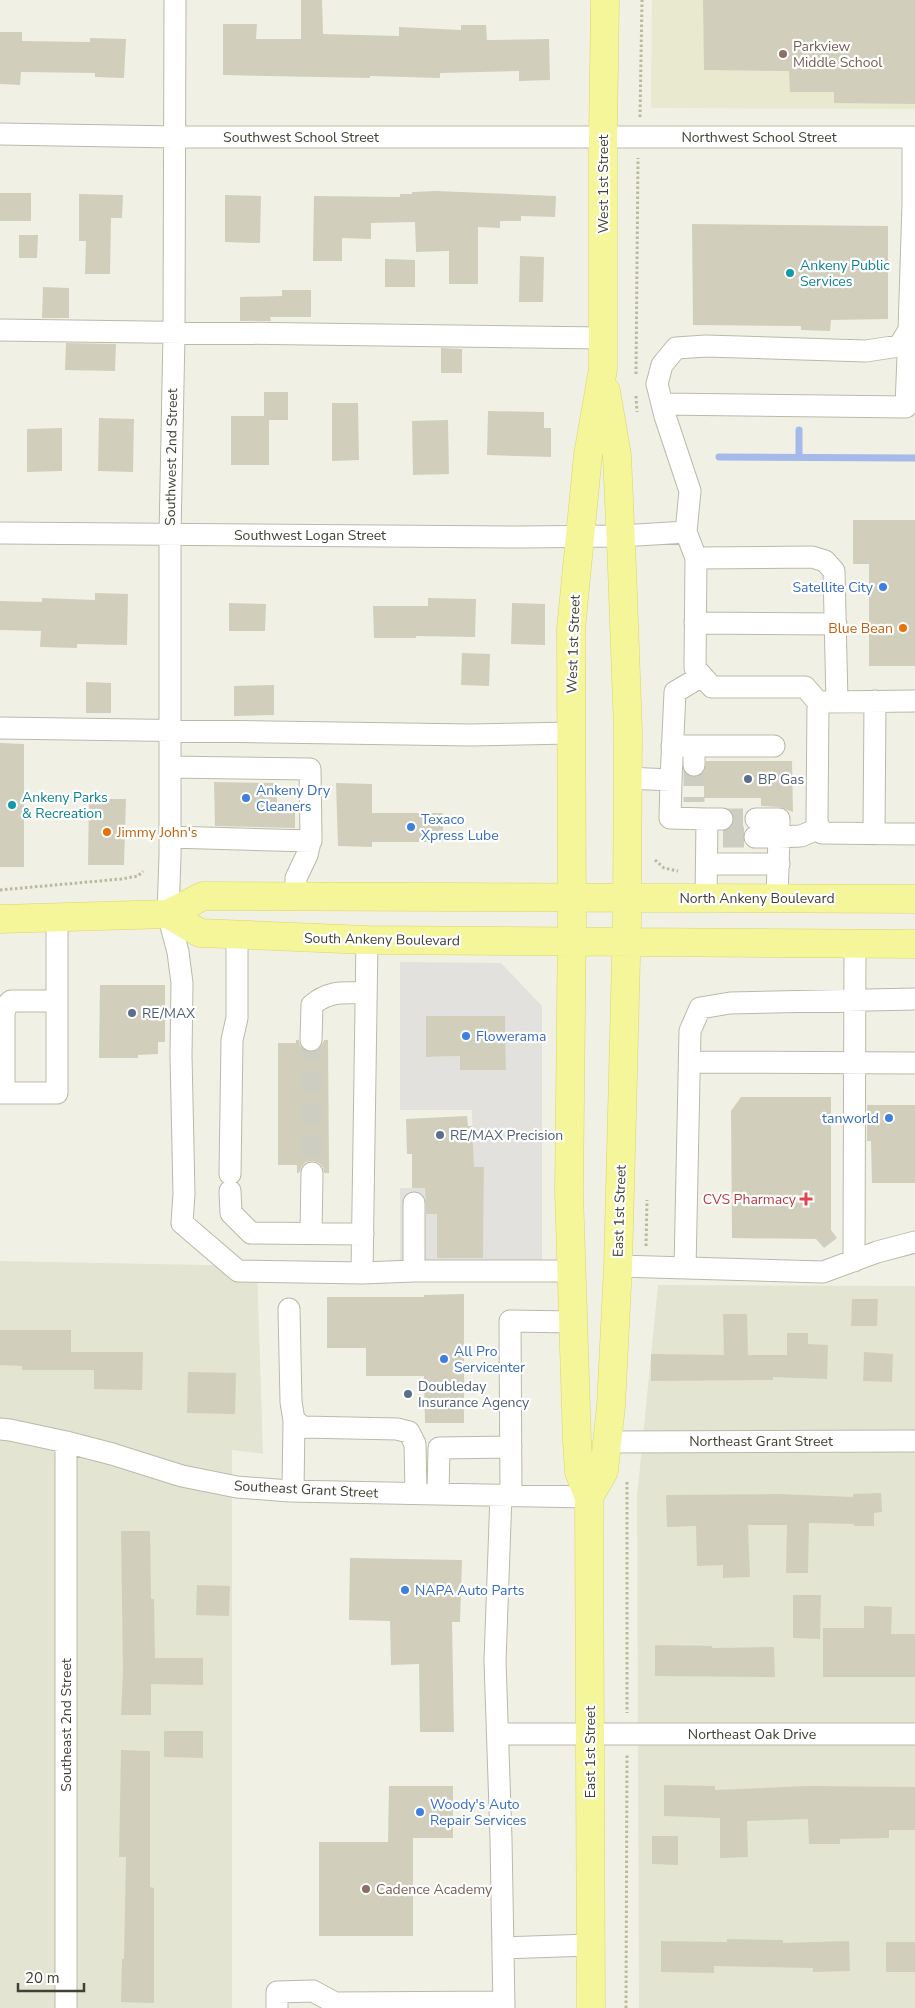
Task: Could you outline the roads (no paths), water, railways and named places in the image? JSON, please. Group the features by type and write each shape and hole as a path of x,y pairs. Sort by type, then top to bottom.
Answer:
{"main road":[{"name":"West 1st Street","path":"605,0 603,369 617,455 628,731 620,926"},
{"name":"West 1st Street","path":"579,915 571,733 571,629 588,455 603,369"},
{"name":"South Ankeny Boulevard","path":"0,919 168,914 203,896 296,897 579,915 620,926"},
{"name":"North Ankeny Boulevard","path":"620,926 706,898 915,899"},
{"name":"South Ankeny Boulevard","path":"168,914 200,933 367,940 579,915"},
{"name":"North Ankeny Boulevard","path":"579,915 620,926 855,944 915,944"},
{"name":"East 1st Street","path":"579,915 569,1183 579,1472 589,1496 591,2008"},
{"name":"East 1st Street","path":"589,1496 604,1471 608,1442 618,1266 620,926"}],"street":[{"name":"Southwest 2nd Street","path":"175,0 174,334 170,535 170,837 168,914 178,952 182,983 181,1055 184,1194 182,1223 238,1271 362,1273 414,1270 571,1271"},
{"name":"Southwest School Street","path":"0,134 175,137 603,137"},
{"name":"Northwest School Street","path":"603,137 914,137"},
{"path":"662,404 906,406 914,204 914,137"},
{"path":"0,330 174,334 603,338"},
{"path":"909,330 899,346 866,352 706,346 676,348 662,365 657,384 690,491 686,532 696,558 694,668 712,687 805,687 827,702 915,701"},
{"name":"Southwest Logan Street","path":"0,533 621,536 686,532"},
{"path":"696,558 812,557 825,561 834,570 836,624 827,702 817,822 822,833 915,834"},
{"path":"695,622 836,624"},
{"path":"702,676 675,692 670,818 708,822 706,898"},
{"path":"874,834 875,701"},
{"path":"0,728 471,734 571,733"},
{"path":"672,746 694,755 774,746"},
{"path":"170,767 310,769 310,841 307,855 296,878 296,897"},
{"path":"626,778 671,780"},
{"path":"755,828 779,820 777,898"},
{"path":"780,837 801,836 820,828"},
{"path":"170,837 310,841"},
{"path":"707,864 779,864"},
{"path":"57,917 57,1001 57,1093 2,1093 4,1012 7,1005 12,1001 57,1001"},
{"path":"237,934 237,1018 232,1040 231,1213 251,1233 363,1234"},
{"path":"362,1273 367,940"},
{"path":"854,1261 855,944"},
{"path":"311,1040 312,1005 323,996 335,993 366,993"},
{"path":"685,1268 690,1031 700,1008 730,1003 915,999"},
{"path":"690,1062 915,1063"},
{"path":"311,1233 312,1174"},
{"path":"414,1203 414,1270"},
{"path":"618,1266 823,1272 877,1252 915,1242"},
{"path":"290,1309 291,1402 294,1420 293,1491"},
{"path":"277,2008 276,1992 313,1991 332,2005 504,2005 495,1660 511,1447 510,1321 573,1322"},
{"path":"294,1420 303,1427 397,1429 409,1432 415,1444 416,1493"},
{"name":"Southeast Grant Street","path":"0,1429 66,1442 182,1476 237,1487 293,1491 589,1496"},
{"name":"Northeast Grant Street","path":"608,1442 915,1441"},
{"name":"Southeast 2nd Street","path":"66,1442 66,2008"},
{"path":"438,1494 439,1448 511,1447"},
{"name":"Northeast Oak Drive","path":"498,1734 915,1734"},
{"path":"503,1948 590,1945"}],"waterway":[{"path":"799,430 799,457"},
{"path":"719,457 915,458"}],"tunnel":[{"path":"694,765 694,802"},
{"path":"722,819 756,819"},
{"path":"723,837 755,837"},
{"path":"311,1040 312,1173"}],"place":[{"name":"Parkview Middle School","path":"783,54"},
{"name":"Ankeny Public Services","path":"790,273"},
{"name":"Satellite City","path":"883,587"},
{"name":"Blue Bean","path":"903,628"},
{"name":"BP Gas","path":"748,779"},
{"name":"Ankeny Dry Cleaners","path":"246,798"},
{"name":"Ankeny Parks & Recreation","path":"12,805"},
{"name":"Texaco Xpress Lube","path":"411,827"},
{"name":"Jimmy John's","path":"107,832"},
{"name":"RE/MAX","path":"132,1013"},
{"name":"Flowerama","path":"466,1036"},
{"name":"tanworld","path":"889,1118"},
{"name":"RE/MAX Precision","path":"440,1135"},
{"name":"CVS Pharmacy","path":"806,1199"},
{"name":"All Pro Servicenter","path":"444,1359"},
{"name":"Doubleday Insurance Agency","path":"408,1394"},
{"name":"NAPA Auto Parts","path":"405,1590"},
{"name":"Woody's Auto Repair Services","path":"420,1812"},
{"name":"Cadence Academy","path":"366,1889"}]}
